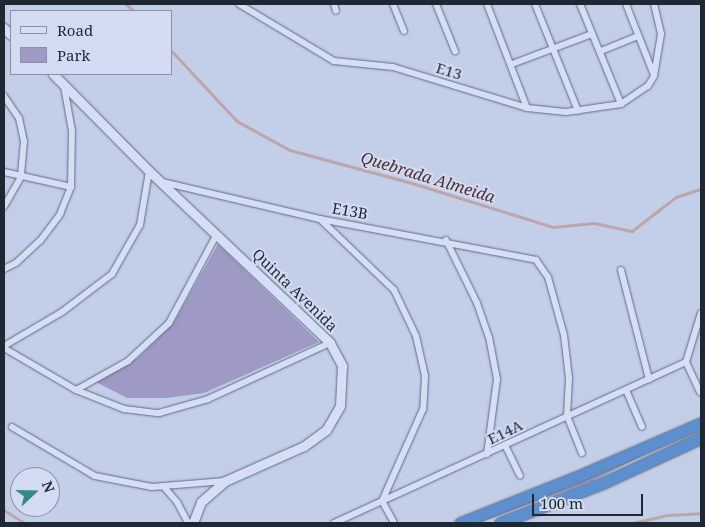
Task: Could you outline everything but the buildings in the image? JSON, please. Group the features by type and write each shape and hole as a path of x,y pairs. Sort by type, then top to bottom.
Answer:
{"highway":[{"path":"460,523 590,472 701,423"},
{"path":"500,523 603,484 701,438"}],"street":[{"name":"E13","path":"239,4 334,61 393,67 527,108 578,111 621,104 637,96 654,76"},
{"path":"334,4 336,11"},
{"path":"393,4 404,31"},
{"path":"436,4 455,51"},
{"path":"486,4 512,64 527,108"},
{"path":"535,4 578,111"},
{"path":"580,4 601,51 621,104"},
{"path":"626,4 654,76"},
{"path":"654,4 661,34 654,76"},
{"path":"512,64 553,47 592,34"},
{"path":"601,51 638,36"},
{"name":"Quinta Avenida","path":"53,75 149,171 330,343 342,366 340,406 326,430 304,446 226,481 201,502 193,523"},
{"path":"4,269 16,263 40,241 60,214 70,188 72,131 63,84"},
{"path":"4,96 19,118 24,141 21,177 4,207"},
{"path":"149,171 140,226 112,274 62,312 4,347 76,390 124,409 160,413 208,399 330,343"},
{"path":"4,172 70,188"},
{"name":"E13B","path":"162,182 320,219 446,240 536,260 548,277 564,335 569,378 566,416"},
{"path":"320,219 394,290 416,336 425,376 422,409 382,502 394,523"},
{"path":"76,390 128,361 169,323 217,234"},
{"path":"446,240 477,303 489,337 497,379 488,454"},
{"path":"621,270 649,379"},
{"path":"700,392 686,362 701,313"},
{"name":"E14A","path":"334,523 686,362"},
{"path":"626,390 642,427"},
{"path":"566,416 582,453"},
{"path":"12,427 95,476 164,487 226,481"},
{"path":"505,445 520,476"},
{"path":"164,487 182,509 188,523"}],"green space":[{"path":"218,244 319,342 204,393 166,398 127,398 96,382 138,358 174,322"},
{"path":"674,440 592,481 478,523 466,523"}],"waterway":[{"name":"Quebrada Almeida","path":"126,4 133,10"},
{"name":"Quebrada Almeida","path":"172,51 237,121 290,150 412,183 553,227 594,223 632,231 676,197 701,189"},
{"path":"4,510 25,523"},
{"path":"633,523 668,515 701,513"}]}
